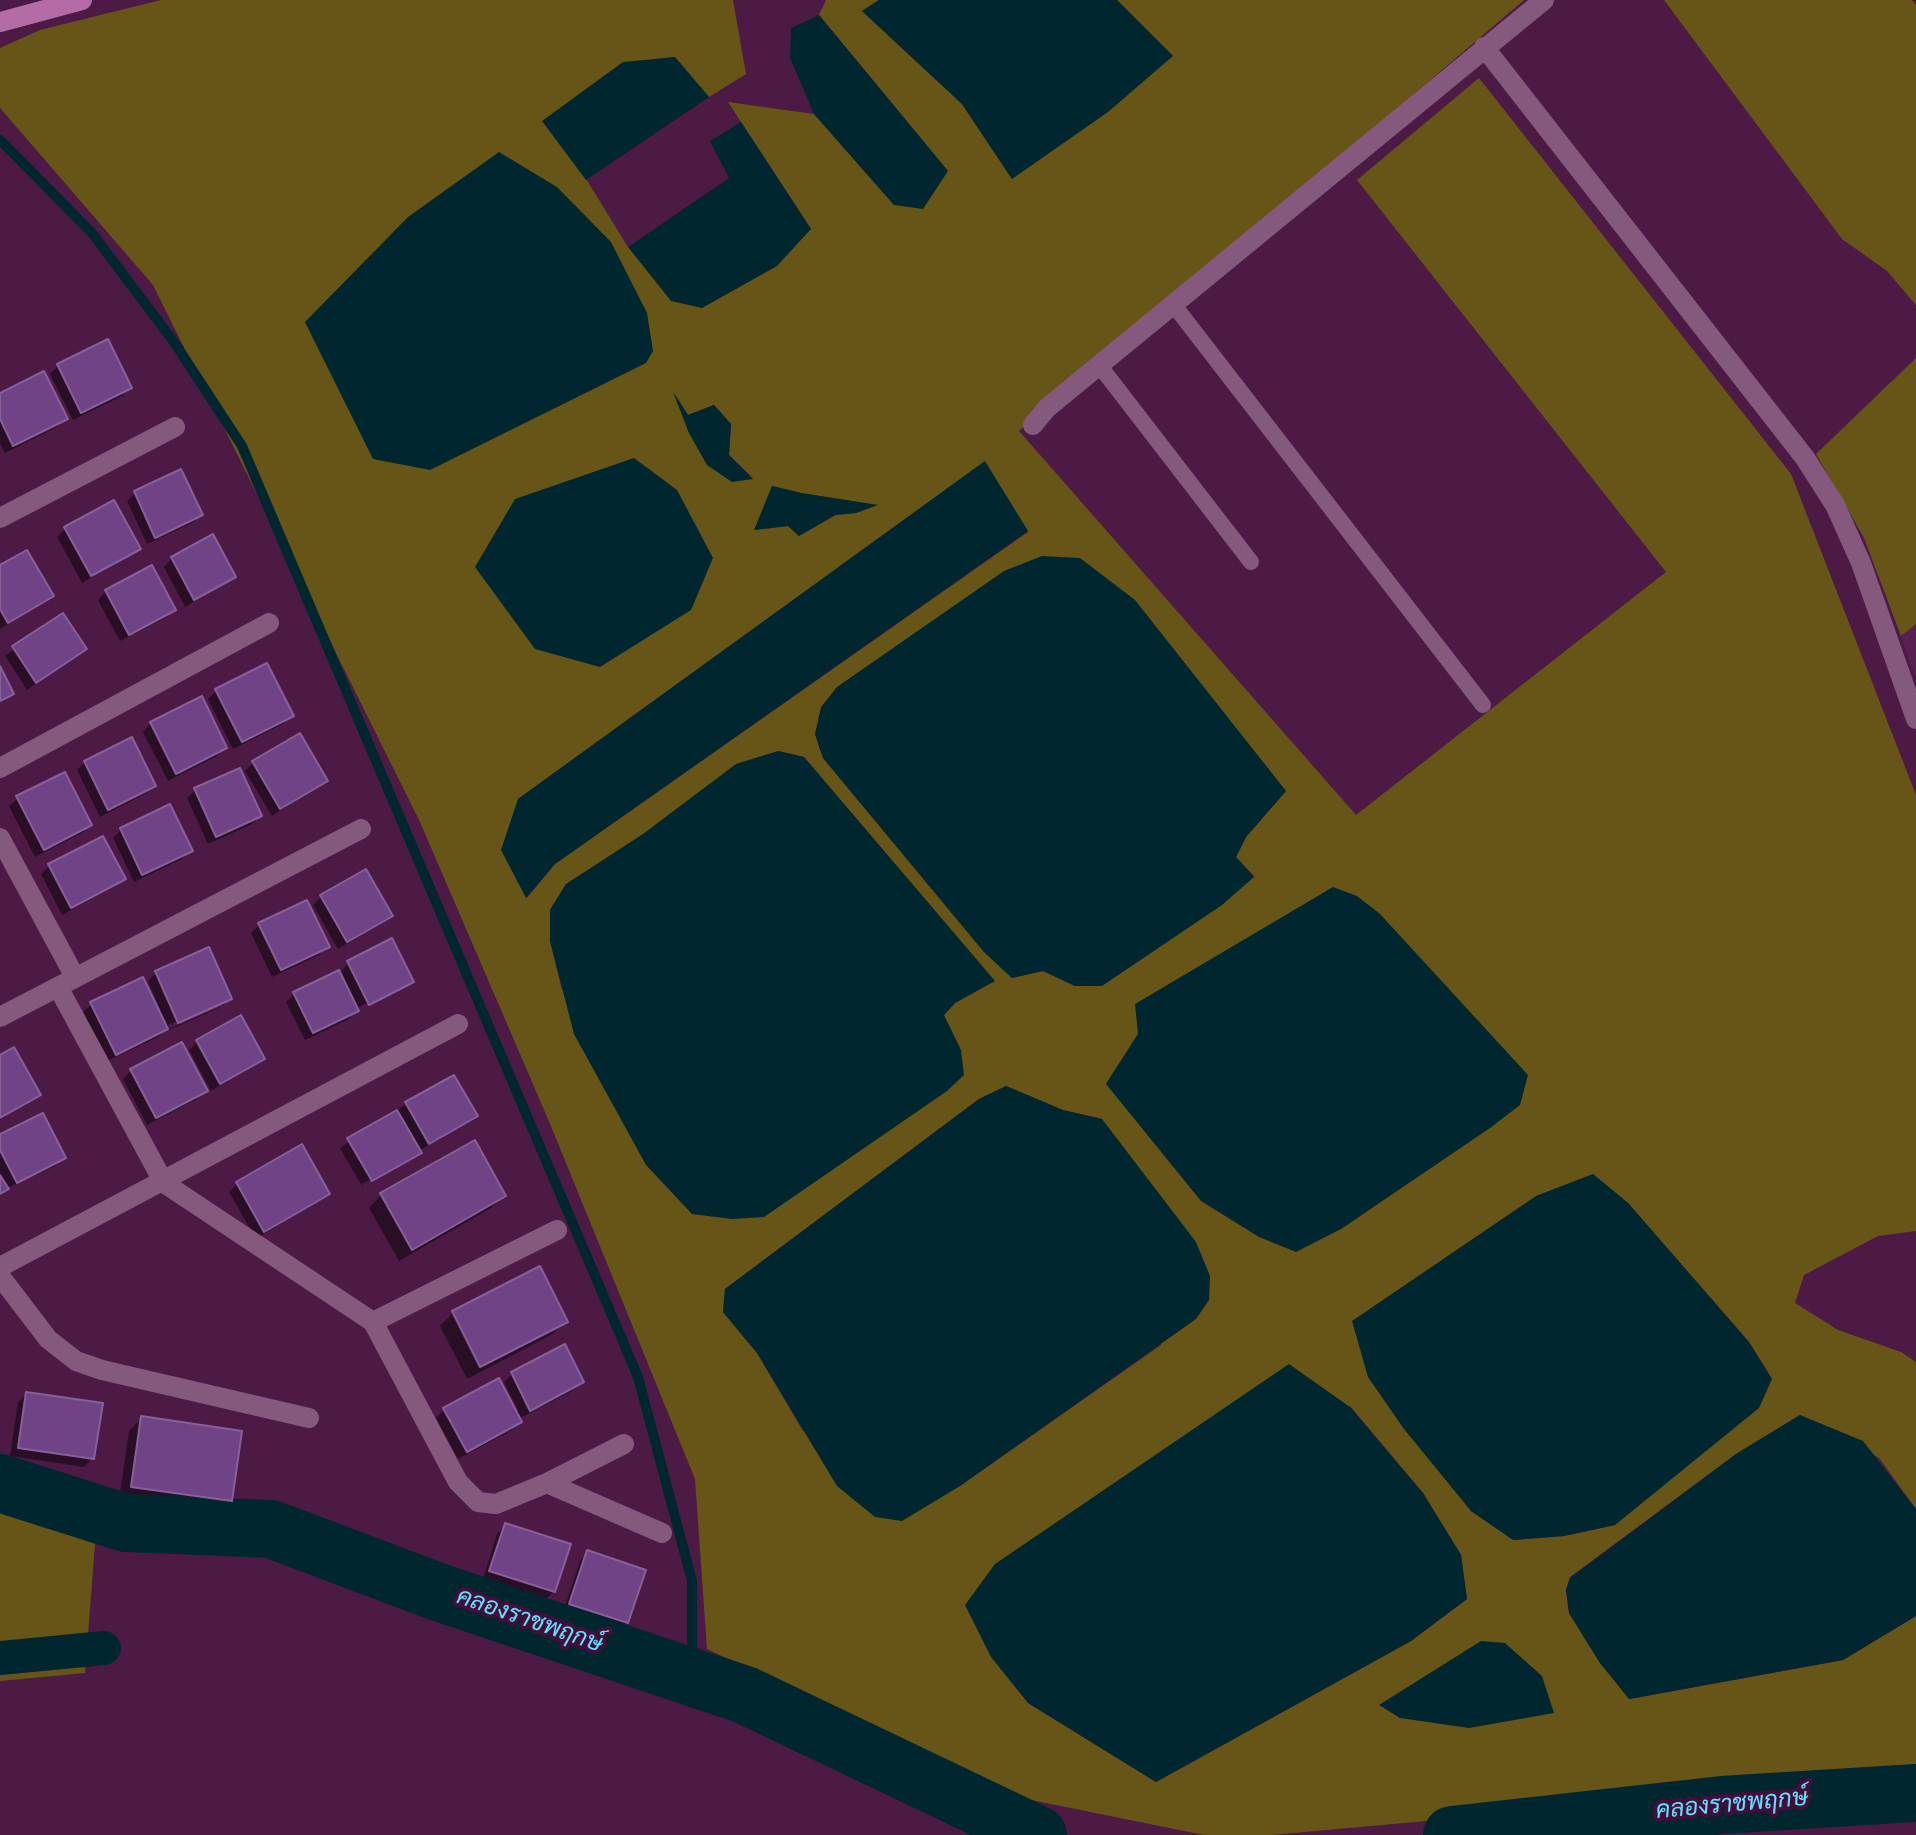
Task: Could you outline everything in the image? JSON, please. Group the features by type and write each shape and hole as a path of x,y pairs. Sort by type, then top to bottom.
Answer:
{"main road":[{"path":"0,22 82,0"}],"street":[{"path":"1033,425 1047,408 1544,0"},
{"path":"1484,47 1805,458 1835,505 1861,563 1916,719"},
{"path":"0,518 175,427"},
{"path":"0,768 269,623"},
{"path":"0,1017 361,829"},
{"path":"0,838 164,1183 373,1322 458,1482 478,1502 496,1504 547,1483 624,1444"},
{"path":"0,1267 164,1183 458,1024"},
{"path":"373,1322 557,1230"},
{"path":"0,1276 48,1339 76,1361 102,1370 309,1418"},
{"path":"547,1483 662,1533"}],"lane":[{"path":"1173,304 1483,705"},
{"path":"1099,365 1251,562"}],"shaded area":[{"path":"161,0 733,0 746,74 709,97 675,57 543,121 583,174 628,247 811,229 728,102 814,114 894,205 948,171 819,15 826,0 879,0 862,11 962,104 1012,179 1173,56 1117,0 1524,0 1019,431 1356,815 1666,572 1357,180 1479,78 1791,474 1916,795 1916,1231 1878,1236 1804,1275 1795,1303 1838,1330 1901,1352 1916,1362 1916,1509 1879,1458 1800,1415 1736,1454 1570,1577 1566,1590 1569,1613 1600,1663 1630,1699 1843,1660 1916,1616 1916,1777 1271,1835 1204,1835 1031,1800 707,1649 695,1479 548,1119 420,822 153,285 0,108 0,48 40,30","holes":["676,396 688,415 714,405 731,424 729,455 753,478 689,433","984,462 1028,532 555,864 527,898 518,799","772,486 876,505 856,513 836,515 799,536 788,526 755,530","815,734 1286,791 1246,837 1236,857 1254,876 1075,986 1043,971 1012,978 984,952 823,758","778,751 804,757 994,981 955,1003 944,1015 562,990 550,941 550,910 566,884","1333,887 1520,1105 1341,1229 1106,1084 1138,1034 1296,910","1006,1086 1063,1110 1102,1119 1161,1345 960,1486 803,1431 757,1353 723,1312 725,1289 979,1099","1594,1175 1628,1203 1749,1342 1772,1379 1615,1525 1564,1536 1514,1540 1471,1511 1368,1377 1536,1196","1350,1406 1423,1493 1461,1555 1467,1599 1411,1641 1156,1782 1028,1703"]},
{"path":"879,0 1117,0 1173,56 1108,112 1012,179 962,104 862,11"},
{"path":"1664,0 1912,0 1916,5 1916,305 1887,271 1842,239"},
{"path":"819,15 948,171 923,209 894,205 814,114 790,58 791,28"},
{"path":"675,57 709,97 586,180 542,121 623,62"},
{"path":"741,122 811,229 777,266 702,308 671,301 628,247 729,178 710,141"},
{"path":"499,152 557,187 611,242 647,313 653,351 646,363 430,470 373,459 305,322 408,217"},
{"path":"1916,358 1916,624 1901,636 1864,538 1816,454"},
{"path":"673,392 688,415 714,405 731,424 729,455 753,479 732,482 707,465 689,433"},
{"path":"634,458 677,490 713,558 691,610 600,667 535,649 475,567 515,499"},
{"path":"985,461 1028,531 555,864 526,898 501,850 518,799"},
{"path":"772,486 878,505 856,513 835,515 799,536 788,526 754,530"},
{"path":"1042,556 1080,558 1135,600 1286,791 1246,837 1236,857 1254,877 1222,905 1102,986 1075,986 1043,971 1012,978 984,952 823,758 815,734 821,707 837,687 1004,571"},
{"path":"1916,624 1916,679 1901,636"},
{"path":"778,751 804,757 995,981 955,1003 944,1015 961,1050 964,1075 947,1091 764,1217 732,1219 692,1214 646,1165 574,1034 550,941 550,910 566,884 643,834 736,764"},
{"path":"1333,887 1357,896 1380,914 1528,1075 1520,1105 1490,1128 1341,1229 1296,1252 1259,1237 1201,1201 1106,1084 1138,1034 1135,1004"},
{"path":"1006,1086 1063,1110 1102,1119 1196,1242 1210,1276 1209,1300 1196,1319 960,1486 902,1521 875,1517 837,1486 757,1353 723,1312 725,1289 979,1099"},
{"path":"1593,1174 1628,1203 1749,1342 1772,1379 1759,1408 1615,1525 1564,1536 1513,1540 1471,1511 1404,1429 1368,1377 1352,1321 1536,1196"},
{"path":"1289,1364 1350,1407 1423,1493 1461,1555 1467,1599 1411,1641 1156,1782 1028,1703 991,1657 965,1605 995,1564"},
{"path":"1800,1415 1863,1441 1916,1509 1916,1616 1843,1660 1629,1699 1600,1663 1569,1613 1566,1590 1570,1578 1736,1454"},
{"path":"0,1495 96,1531 85,1673 0,1681"},
{"path":"1481,1641 1505,1643 1542,1676 1554,1713 1469,1728 1400,1718 1379,1705"}],"building":[{"path":"108,339 132,388 81,413 57,364"},
{"path":"44,371 68,419 13,446 0,419 0,393"},
{"path":"181,469 203,515 155,538 134,491"},
{"path":"114,500 141,549 91,576 64,527"},
{"path":"213,534 236,577 194,600 171,557"},
{"path":"27,550 54,596 8,623 0,609 0,565"},
{"path":"152,565 176,610 129,635 105,590"},
{"path":"63,613 87,649 36,683 12,646"},
{"path":"267,663 294,716 242,742 215,689"},
{"path":"0,666 14,694 0,701"},
{"path":"202,696 227,748 176,774 150,722"},
{"path":"300,733 328,781 280,809 252,761"},
{"path":"132,737 156,786 108,810 84,761"},
{"path":"240,768 262,816 216,837 194,788"},
{"path":"65,772 92,825 44,850 16,796"},
{"path":"170,804 193,851 142,875 120,828"},
{"path":"103,836 126,879 71,908 48,864"},
{"path":"366,869 393,916 347,942 320,895"},
{"path":"307,900 330,947 281,970 258,923"},
{"path":"392,938 414,982 369,1005 347,961"},
{"path":"209,947 232,999 178,1023 155,971"},
{"path":"339,970 359,1011 313,1033 293,992"},
{"path":"143,977 168,1029 116,1055 90,1002"},
{"path":"241,1015 265,1059 220,1084 196,1040"},
{"path":"182,1042 208,1091 156,1118 130,1069"},
{"path":"14,1047 41,1095 0,1118 0,1055"},
{"path":"454,1075 478,1116 429,1144 405,1102"},
{"path":"397,1110 422,1153 372,1181 347,1138"},
{"path":"43,1113 66,1158 17,1183 0,1150 0,1134"},
{"path":"475,1140 506,1196 412,1250 380,1193"},
{"path":"302,1144 330,1194 264,1232 236,1182"},
{"path":"0,1175 9,1189 0,1194"},
{"path":"540,1266 568,1322 480,1367 452,1311"},
{"path":"565,1344 584,1382 530,1411 511,1372"},
{"path":"499,1378 522,1422 467,1452 443,1408"},
{"path":"26,1392 103,1403 94,1459 18,1448"},
{"path":"141,1416 242,1431 232,1501 131,1487"},
{"path":"505,1523 571,1544 555,1592 489,1571"},
{"path":"587,1550 646,1570 628,1623 569,1604"}],"waterway":[{"path":"0,140 92,233 174,342 242,446 638,1377 692,1581 692,1676"},
{"name":"คลองราชพฤกษ์","path":"0,1483 126,1523 271,1529 438,1592 745,1695 1038,1835"},
{"path":"0,1658 104,1648"},
{"name":"คลองราชพฤกษ์","path":"1452,1835 1722,1805 1916,1793"}]}
